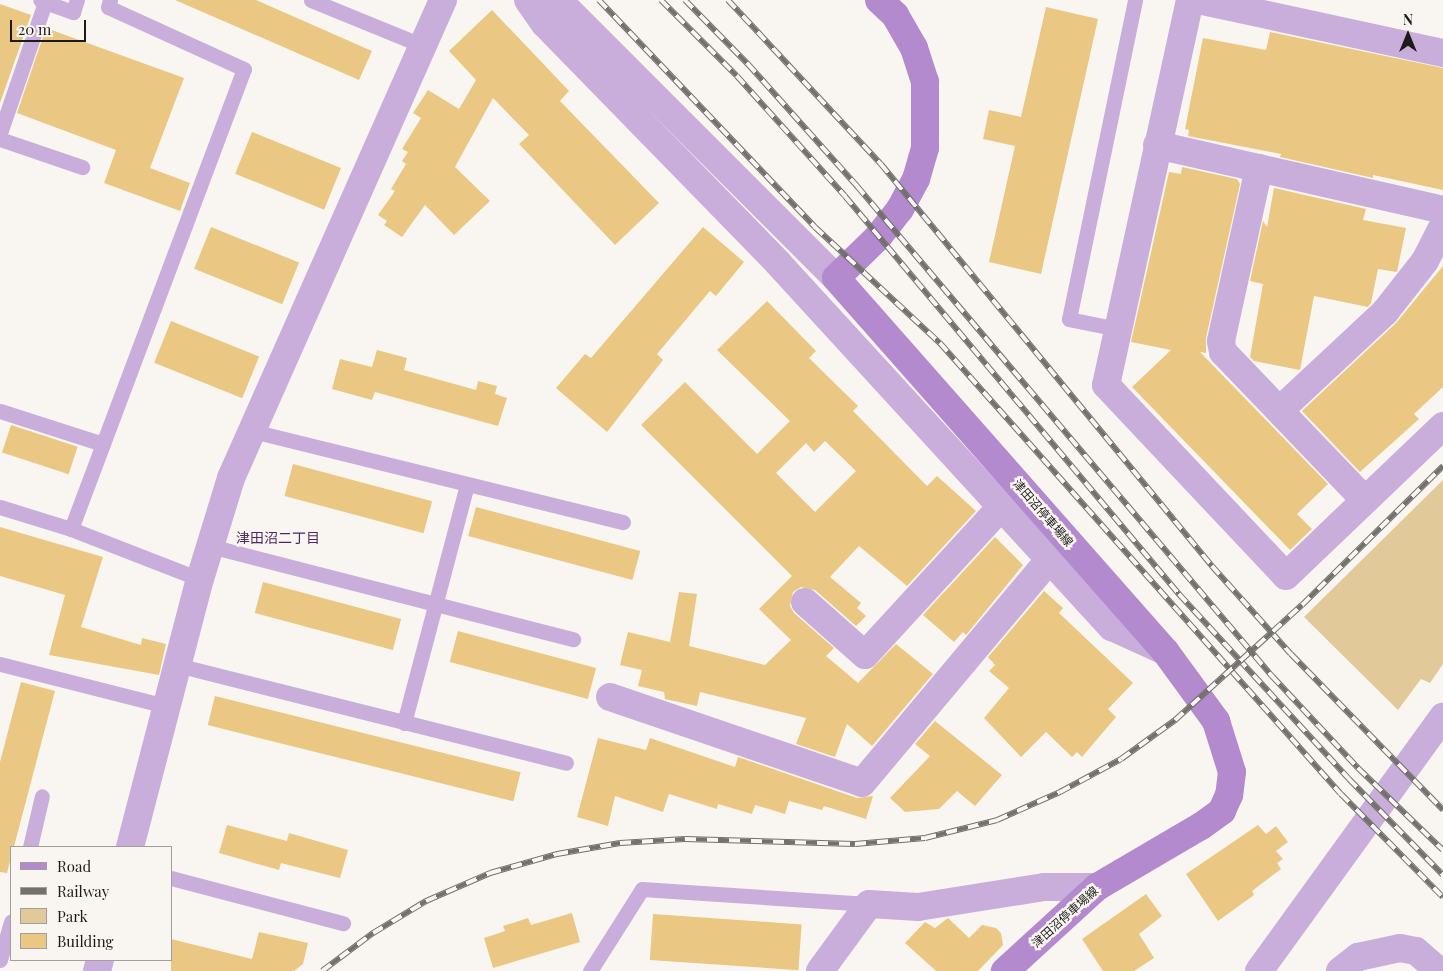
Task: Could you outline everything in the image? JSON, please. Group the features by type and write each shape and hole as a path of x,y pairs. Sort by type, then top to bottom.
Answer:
{"main road":[{"path":"836,278 878,238 900,209 916,179 925,148 925,82 914,48 895,16 879,0"},
{"name":"津田沼停車場線","path":"836,278 1166,652 1216,721 1232,772 1229,795 1222,811 1201,826 1097,887 1005,971"}],"street":[{"path":"130,846 200,579 232,478 421,46 443,0"},
{"path":"528,0 545,24 778,263 1112,626 1166,652"},
{"path":"1190,0 1106,385 1286,576 1443,426"},
{"path":"1198,0 1443,53"},
{"path":"559,1 836,278"},
{"path":"1157,145 1443,210"},
{"path":"1259,168 1221,341 1223,352 1365,500"},
{"path":"1280,410 1385,312 1425,261 1443,226"},
{"path":"806,602 865,655 1002,507"},
{"path":"610,697 862,783 1050,559"},
{"path":"1259,971 1443,717"},
{"path":"820,971 869,904 918,907 1044,887 1097,887"},
{"path":"1340,971 1358,957 1400,948 1416,951 1439,971"}],"lane":[{"path":"0,133 43,1 73,12 77,0"},
{"path":"71,529 244,69 108,7 110,0"},
{"path":"311,0 421,46"},
{"path":"1118,329 1069,319 1136,0"},
{"path":"0,139 82,167"},
{"path":"0,411 103,444"},
{"path":"252,432 622,522"},
{"path":"404,723 467,484"},
{"path":"0,507 71,529 200,579"},
{"path":"210,546 573,639"},
{"path":"0,664 166,706"},
{"path":"177,665 566,763"},
{"path":"30,846 42,796"},
{"path":"172,878 344,923"},
{"path":"590,971 642,889 869,904"},
{"path":"0,960 10,925"}],"green space":[{"path":"1443,480 1443,664 1430,683 1421,679 1398,710 1304,617"}],"building":[{"path":"175,0 256,0 372,51 359,80"},
{"path":"0,4 31,15 0,103"},
{"path":"1046,7 1098,19 1041,274 989,262 1015,146 983,139 989,110 1021,117"},
{"path":"492,10 569,91 560,101 659,203 615,245 519,144 529,135 493,98 455,167 490,201 454,235 425,205 402,237 384,225 387,221 378,215 395,191 391,189 406,164 402,161 408,152 402,149 421,118 413,113 428,90 459,109 476,80 449,51"},
{"path":"46,28 184,78 150,168 190,183 180,211 104,183 116,150 17,113"},
{"path":"1270,32 1443,68 1443,190 1373,175 1373,178 1280,157 1281,154 1188,136 1189,130 1185,129 1203,38 1266,50"},
{"path":"252,132 341,168 324,210 235,174"},
{"path":"1182,167 1237,179 1240,184 1206,338 1206,353 1200,352 1328,484 1297,514 1312,529 1290,550 1132,387 1171,350 1131,342 1169,172 1181,174"},
{"path":"1274,188 1366,209 1363,220 1406,228 1397,272 1378,269 1371,303 1368,307 1314,296 1300,370 1254,361 1250,357 1263,284 1250,281 1263,221 1267,227"},
{"path":"211,227 299,263 282,304 194,269"},
{"path":"703,227 744,262 716,296 710,291 657,354 663,360 607,432 556,388 585,354 591,358"},
{"path":"1443,266 1443,387 1414,414 1419,419 1360,472 1302,411 1396,323"},
{"path":"767,301 816,351 809,358 858,406 853,411 927,486 937,476 976,511 907,586 859,546 830,577 861,603 857,608 866,616 856,626 815,590 801,587 793,592 790,606 794,613 834,648 826,656 858,683 896,644 933,674 872,746 847,724 835,757 796,744 806,718 700,692 697,706 665,699 664,692 638,686 642,670 620,665 628,632 670,642 679,592 697,594 689,646 765,665 791,640 759,609 792,576 641,425 685,382 757,454 790,421 717,350","holes":["825,441 856,471 815,512 776,473 806,443 814,452"]},
{"path":"171,321 259,357 242,398 154,363"},
{"path":"377,350 407,358 404,370 476,390 478,381 497,386 495,394 507,398 498,426 375,392 372,400 332,389 340,359 372,367"},
{"path":"11,425 78,447 69,474 2,453"},
{"path":"293,464 432,501 424,533 284,496"},
{"path":"476,507 640,551 632,580 468,536"},
{"path":"0,527 103,557 81,627 141,645 142,638 166,644 159,675 49,655 65,595 0,576"},
{"path":"995,537 1023,565 966,635 963,632 954,642 923,615"},
{"path":"263,582 401,619 393,650 255,613"},
{"path":"1044,591 1063,608 1059,613 1133,683 1108,709 1116,717 1082,757 1077,752 1072,757 1046,732 1021,757 984,718 1009,688 989,671 995,665 988,657"},
{"path":"458,631 596,668 588,699 450,662"},
{"path":"21,682 55,691 14,846 10,846 10,862 7,873 0,872 0,762"},
{"path":"215,696 521,772 513,801 208,725"},
{"path":"935,721 1002,775 975,806 957,791 939,809 905,812 890,798 930,756 915,744"},
{"path":"598,738 646,750 650,738 735,767 738,757 857,798 873,796 866,819 824,806 822,810 789,801 785,814 755,805 752,814 718,804 717,809 669,794 663,812 615,796 608,826 577,817"},
{"path":"227,825 287,841 289,833 348,850 340,878 281,863 279,870 219,853"},
{"path":"1258,825 1266,834 1276,826 1288,842 1276,851 1283,859 1277,863 1281,869 1252,891 1254,895 1218,921 1186,874"},
{"path":"1146,894 1162,916 1139,934 1154,958 1134,971 1103,971 1082,939"},
{"path":"572,913 580,942 493,968 484,938 505,931 503,926 528,918 531,925"},
{"path":"653,914 802,924 798,970 650,960"},
{"path":"948,918 969,938 982,925 996,928 1001,933 1003,945 978,971 936,971 905,943 925,922 935,928"},
{"path":"259,932 308,943 303,964 294,971 171,971 172,939 252,959"}],"railway":[{"path":"599,0 815,227 940,343 1341,794 1443,897"},
{"path":"661,0 737,76 845,196 1179,594 1349,779 1443,875"},
{"path":"685,0 748,64 857,186 1272,676 1358,768 1443,850"},
{"path":"728,0 881,164 1212,566 1291,654 1443,810"},
{"path":"322,971 373,933 426,901 490,873 557,854 620,843 685,839 855,844 925,838 997,820 1060,792 1121,759 1175,720 1302,605 1443,466"}],"district":[{"name":"津田沼二丁目","path":"278,538"}]}
